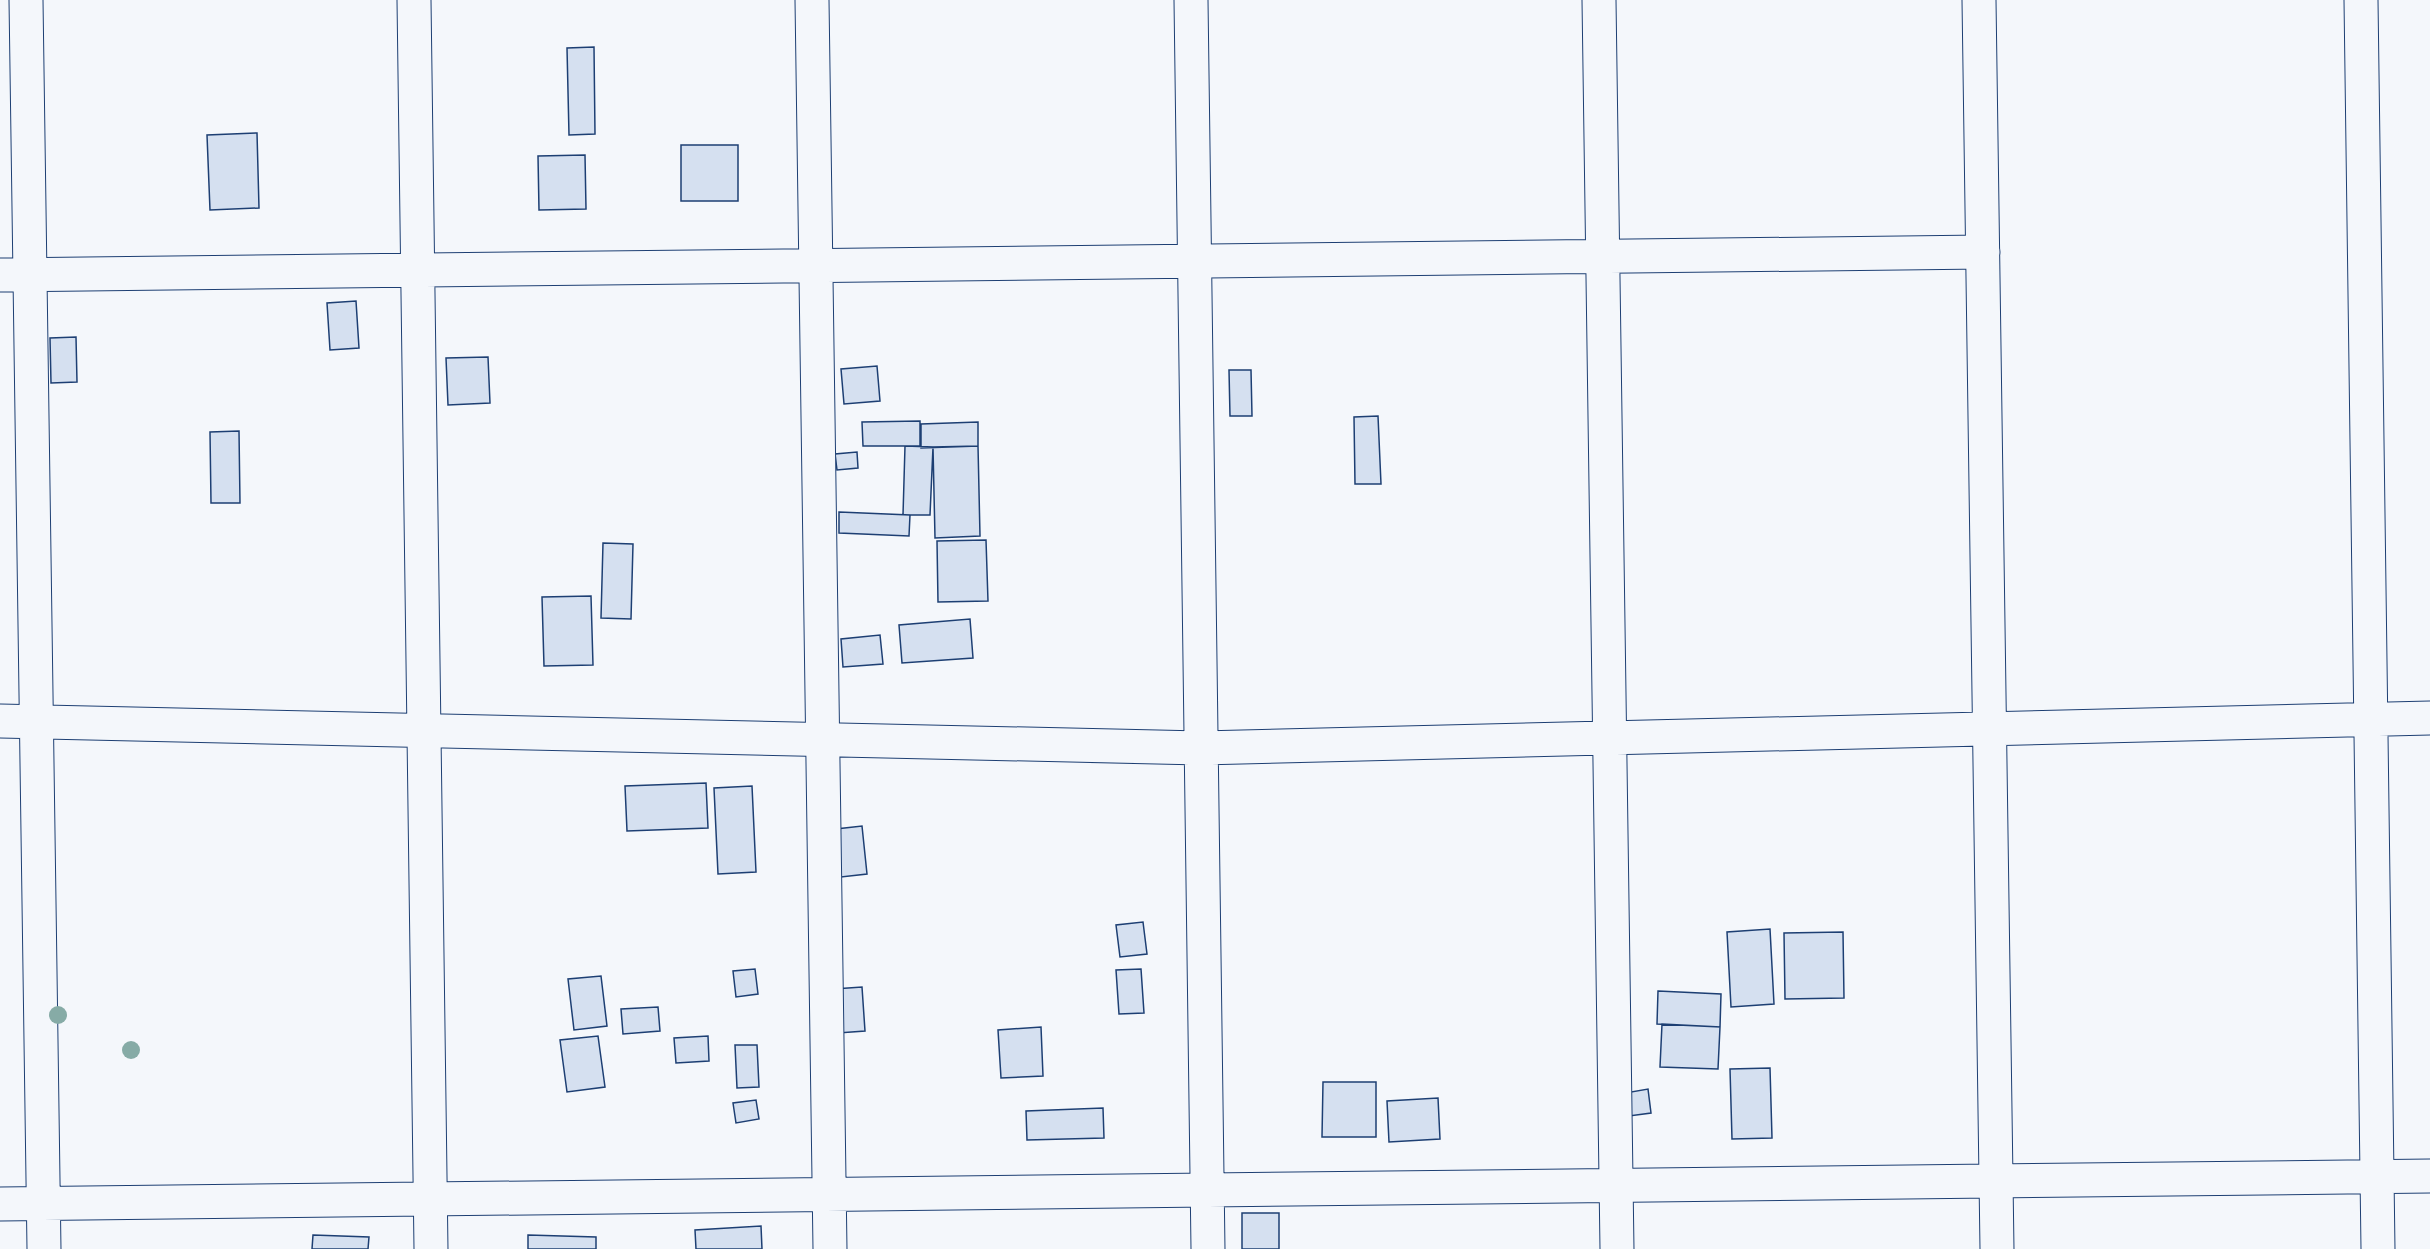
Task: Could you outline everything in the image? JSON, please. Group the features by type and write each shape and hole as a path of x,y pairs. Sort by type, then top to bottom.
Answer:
{"street":[{"path":"26,0 15,274 36,722 44,1249"},
{"path":"414,0 431,1249"},
{"path":"812,0 830,1249"},
{"path":"1191,0 1208,1249"},
{"path":"1599,0 1617,1249"},
{"path":"1979,0 1997,1249"},
{"path":"2361,0 2378,1249"},
{"path":"15,274 1983,252"},
{"path":"0,721 1201,748 2430,718"},
{"path":"0,1204 2430,1176"}],"building":[{"path":"594,47 595,134 569,135 567,48"},
{"path":"257,133 259,208 210,210 207,135"},
{"path":"681,145 738,145 738,201 681,201"},
{"path":"585,155 586,209 539,210 538,156"},
{"path":"356,301 359,348 330,350 327,303"},
{"path":"76,337 77,382 51,383 50,338"},
{"path":"488,357 490,403 448,405 446,358"},
{"path":"877,366 880,401 844,404 841,369"},
{"path":"1229,370 1251,370 1252,416 1230,416"},
{"path":"1378,416 1381,484 1355,484 1354,417"},
{"path":"920,421 920,446 863,446 862,422"},
{"path":"978,422 978,446 921,448 921,424"},
{"path":"239,431 240,503 211,503 210,432"},
{"path":"905,446 933,447 930,515 903,515"},
{"path":"978,446 980,536 935,538 933,447"},
{"path":"857,452 858,468 837,470 835,454"},
{"path":"839,512 910,515 909,536 839,533"},
{"path":"986,540 988,601 938,602 937,541"},
{"path":"603,543 633,544 631,619 601,618"},
{"path":"591,596 593,665 544,666 542,597"},
{"path":"970,619 973,658 902,663 899,625"},
{"path":"880,635 883,664 843,667 841,639"},
{"path":"706,783 708,828 627,831 625,786"},
{"path":"752,786 756,872 718,874 714,788"},
{"path":"862,826 867,874 841,877 836,829"},
{"path":"1143,922 1147,954 1120,957 1116,925"},
{"path":"1770,929 1774,1004 1731,1007 1727,932"},
{"path":"1843,932 1844,998 1785,999 1784,933"},
{"path":"755,969 758,994 736,997 733,971"},
{"path":"1141,969 1144,1013 1119,1014 1116,970"},
{"path":"601,976 607,1026 574,1030 568,979"},
{"path":"862,987 865,1031 838,1033 834,989"},
{"path":"1658,991 1721,994 1720,1027 1657,1024"},
{"path":"658,1007 660,1031 623,1034 621,1009"},
{"path":"1662,1024 1720,1027 1718,1069 1660,1067"},
{"path":"1041,1027 1043,1076 1001,1078 998,1030"},
{"path":"598,1036 605,1087 567,1092 560,1040"},
{"path":"708,1036 709,1061 676,1063 674,1038"},
{"path":"735,1045 757,1045 759,1087 737,1088"},
{"path":"1770,1068 1772,1138 1732,1139 1730,1069"},
{"path":"1323,1082 1376,1082 1376,1137 1322,1137"},
{"path":"1648,1089 1651,1113 1629,1116 1625,1093"},
{"path":"1438,1098 1440,1139 1389,1142 1387,1101"},
{"path":"756,1100 759,1119 736,1123 733,1103"},
{"path":"1103,1108 1104,1138 1027,1140 1026,1111"},
{"path":"1242,1213 1279,1213 1279,1249 1242,1249"},
{"path":"761,1226 762,1249 696,1249 695,1230"},
{"path":"313,1235 369,1237 368,1249 312,1249"},
{"path":"528,1235 596,1237 596,1249 528,1249"}]}
